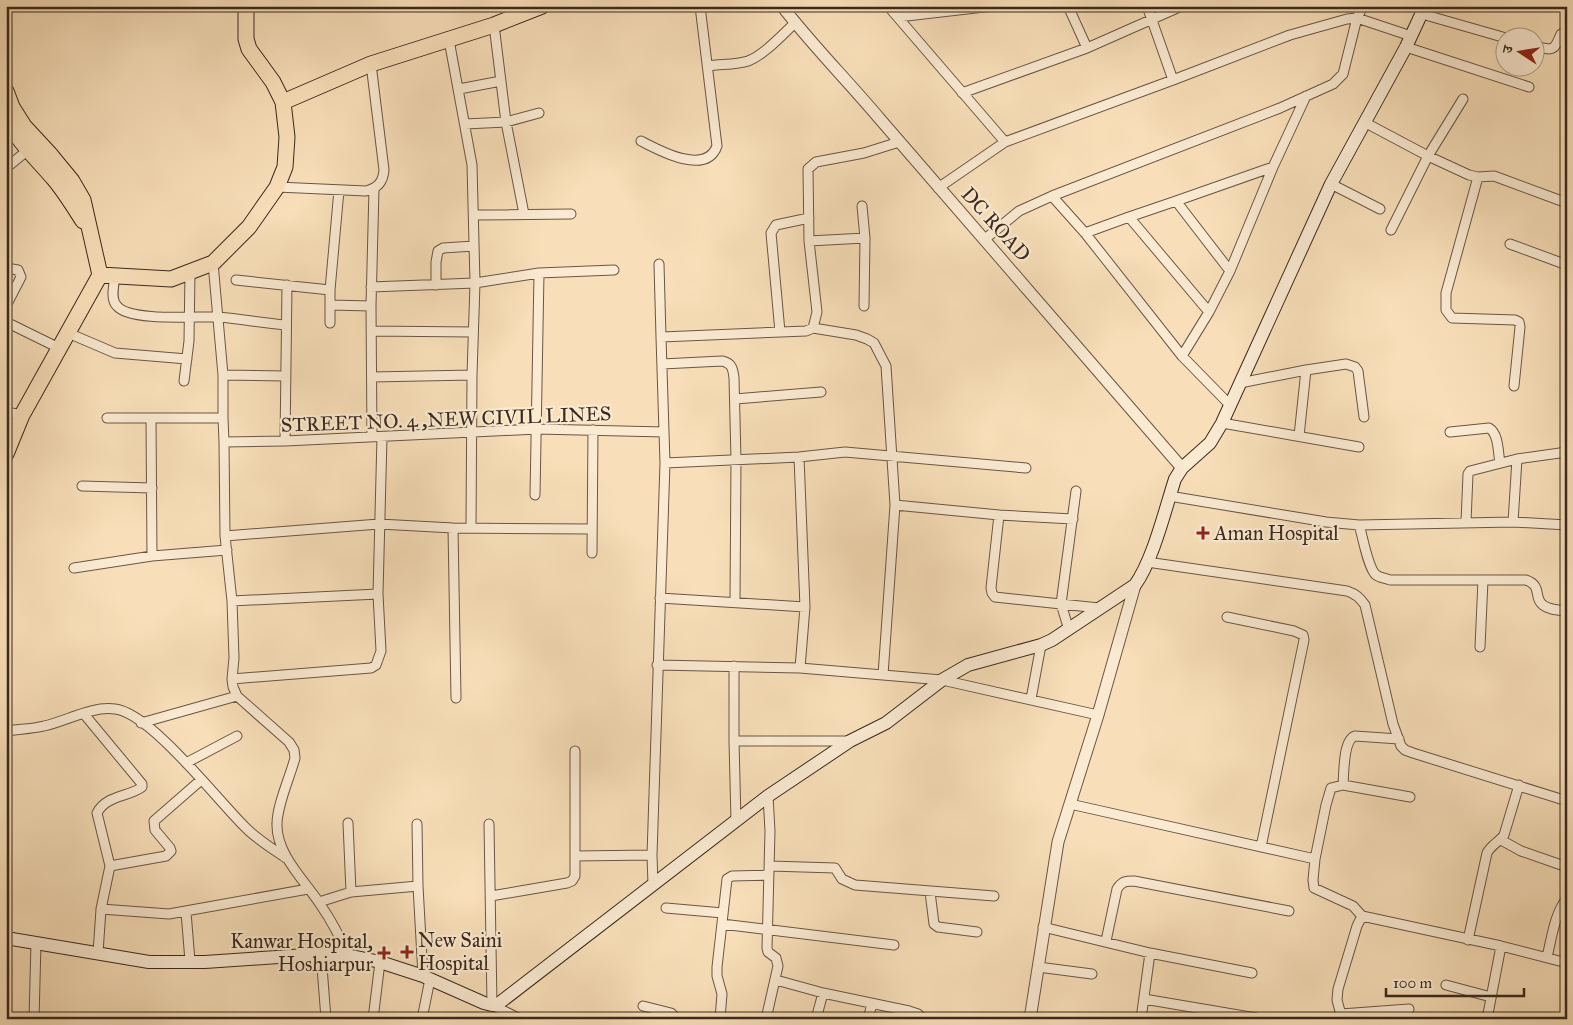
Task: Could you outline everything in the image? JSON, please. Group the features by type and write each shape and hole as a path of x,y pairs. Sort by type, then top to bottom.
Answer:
{"main road":[{"path":"108,276 172,279 213,263 249,227 277,187 285,167 287,137 283,102 273,82 249,49 246,39 246,6"},
{"path":"283,102 371,64 494,25 542,6"},
{"path":"6,938 148,962 205,962 321,954 347,955 380,962 427,978 492,1005 502,1001 768,796 850,741 886,724 942,680 968,665 1041,645 1069,630 1134,585 1147,562 1175,479 1182,468 1210,443 1222,423 1331,184 1424,10"},
{"path":"6,91 12,107 24,126 49,152 72,181 83,200 88,230"},
{"path":"6,118 11,128 28,150 69,199 88,230 108,276"},
{"path":"6,454 22,415 59,348 108,276"}],"street":[{"path":"642,141 666,154 694,160 711,157 716,146 700,6"},
{"name":"DC ROAD","path":"782,6 1182,468"},
{"path":"888,6 1005,142"},
{"path":"898,17 993,6"},
{"path":"1068,6 1087,48"},
{"path":"1147,6 1173,80"},
{"path":"962,93 1087,48 1182,6"},
{"path":"985,239 1019,211 1052,196 1333,84 1343,74 1357,18 1363,6"},
{"path":"1424,10 1496,35"},
{"path":"938,188 1005,142 1290,35 1357,18 1408,42 1529,87"},
{"path":"708,66 750,60 760,54 795,23"},
{"path":"494,25 506,122 524,214"},
{"path":"1546,50 1553,49 1557,46 1561,34 1567,32"},
{"path":"449,40 472,165 475,283 472,374 472,528"},
{"path":"277,187 366,191 374,189 380,184 383,179 384,170 371,64"},
{"path":"459,89 501,81"},
{"path":"1182,356 1210,312 1230,271 1273,166 1306,96"},
{"path":"1391,230 1428,156 1464,99"},
{"path":"465,124 506,122 539,113"},
{"path":"1364,122 1428,156 1478,177 1494,176 1567,203"},
{"path":"813,328 817,312 809,240 808,169 816,162 864,153 899,142"},
{"path":"6,168 28,150"},
{"path":"1085,233 1273,166"},
{"path":"1478,177 1446,293 1446,310 1452,318 1515,320 1519,322 1514,386"},
{"path":"1331,184 1380,209"},
{"path":"372,437 371,287 374,189"},
{"path":"330,322 330,290 339,190"},
{"path":"1052,196 1085,233 1182,356 1230,406"},
{"path":"1176,201 1230,271"},
{"path":"862,206 865,238 864,306"},
{"path":"474,215 571,214"},
{"path":"1129,217 1210,312"},
{"path":"780,332 771,233 776,225 809,218"},
{"path":"809,240 865,238"},
{"path":"1510,244 1566,264"},
{"path":"436,285 438,251 443,248 474,246"},
{"path":"213,263 223,375 225,536 232,602 233,687 237,696 289,742 294,750 295,758 276,825 278,835 289,860 319,902 341,939 347,955"},
{"path":"653,885 652,855 657,664 665,463 659,264"},
{"path":"6,268 18,270 21,277 6,306"},
{"path":"371,287 475,283 539,274 614,270"},
{"path":"184,381 190,318 190,272"},
{"path":"535,495 539,274"},
{"path":"108,276 116,306 138,315 190,318 218,317 285,325"},
{"path":"236,280 330,290"},
{"path":"285,441 287,284"},
{"path":"330,305 371,306"},
{"path":"6,322 59,348"},
{"path":"661,337 806,331 813,328 856,335 874,343 886,366 896,505 883,675"},
{"path":"371,332 473,332"},
{"path":"68,333 115,353 187,359"},
{"path":"662,364 722,361 730,363 733,371 736,460 735,602"},
{"path":"1240,383 1346,364 1355,367 1358,371 1364,417"},
{"path":"1299,436 1306,370"},
{"path":"372,377 472,374"},
{"path":"223,375 285,376"},
{"path":"735,399 821,392"},
{"path":"6,412 22,415"},
{"path":"107,418 223,418"},
{"path":"151,419 152,556"},
{"path":"1222,423 1358,447"},
{"path":"1450,432 1489,428 1495,435 1500,463"},
{"name":"STREET NO. 4 ,NEW CIVIL LINES","path":"224,442 382,437 537,429 664,432"},
{"path":"592,553 593,430"},
{"path":"232,679 371,668 376,665 381,651 378,594 382,437"},
{"path":"665,463 799,457 845,452 1026,468"},
{"path":"1466,522 1468,474 1470,471 1517,459 1567,452"},
{"path":"799,457 805,607 800,668"},
{"path":"1513,522 1517,459"},
{"path":"82,486 152,488"},
{"path":"1069,630 1061,604 1076,491"},
{"path":"1169,496 1312,521 1359,524 1513,522 1567,525"},
{"path":"896,505 999,515 1073,519"},
{"path":"999,515 992,593 995,596 1099,608"},
{"path":"225,536 379,524 453,528 592,529"},
{"path":"1359,524 1375,574 1381,578 1390,580 1526,580 1536,586 1539,601 1542,605 1548,608 1567,611"},
{"path":"453,528 456,698"},
{"path":"74,568 152,556 227,550"},
{"path":"1147,562 1354,593 1365,605 1394,724 1401,746 1405,750 1567,801"},
{"path":"1480,647 1483,580"},
{"path":"1030,1019 1058,842 1098,715 1134,585"},
{"path":"232,602 378,594"},
{"path":"660,598 805,607"},
{"path":"1227,617 1294,630 1303,635 1304,640 1261,847"},
{"path":"1031,699 1041,645"},
{"path":"657,664 800,668 942,680 1098,715"},
{"path":"734,666 736,820"},
{"path":"141,723 237,696"},
{"path":"6,731 45,726 84,714 113,708 130,714 153,732 186,763 246,828 289,860"},
{"path":"84,714 142,784 142,787 139,789 125,793 102,805 97,813 110,866 101,909 98,953"},
{"path":"186,763 237,736"},
{"path":"1344,785 1346,750 1351,737 1399,739"},
{"path":"734,741 850,741"},
{"path":"491,896 567,883 572,881 575,876 575,751"},
{"path":"110,866 170,854 170,848 155,830 154,821 201,780"},
{"path":"1410,797 1344,785 1332,788 1315,859 1314,888 1353,906 1362,916 1501,946 1567,963"},
{"path":"1468,940 1487,853 1504,835 1518,785"},
{"path":"766,1019 776,980 778,962 768,952 770,870 768,796"},
{"path":"1070,804 1315,859"},
{"path":"348,823 351,892"},
{"path":"417,824 418,886 427,978 422,1019"},
{"path":"489,824 492,1005 520,1019"},
{"path":"1501,840 1521,851 1567,867"},
{"path":"575,856 652,855"},
{"path":"720,1019 722,994 717,976 717,967 725,884 726,879 730,876 770,870 830,867 835,868 846,882 855,885 994,896"},
{"path":"1106,941 1117,889 1125,881 1134,881 1290,912"},
{"path":"319,902 351,892 418,886"},
{"path":"101,909 160,915 186,912 308,889"},
{"path":"930,892 934,924 938,927 977,932"},
{"path":"1547,957 1555,922 1561,906 1567,898"},
{"path":"666,908 723,913"},
{"path":"186,912 190,961"},
{"path":"1362,916 1339,983 1337,1000 1342,1017 1409,1009"},
{"path":"722,924 894,945"},
{"path":"1044,927 1150,953 1252,973"},
{"path":"34,1019 36,943"},
{"path":"1487,1019 1501,946"},
{"path":"1141,1019 1150,953"},
{"path":"321,954 326,1019"},
{"path":"373,1019 380,962"},
{"path":"1038,967 1092,974"},
{"path":"776,980 823,993 909,1011 918,1014 923,1019"},
{"path":"1446,985 1491,997"},
{"path":"816,1019 823,993"},
{"path":"1144,999 1222,1015 1256,1018"},
{"path":"868,1019 872,1004"},
{"path":"643,1006 672,1013 678,1019"}],"place":[{"name":"Aman Hospital","path":"1203,533"},
{"name":"New Saini Hospital","path":"407,952"},
{"name":"Kanwar Hospital, Hoshiarpur","path":"384,953"}]}
